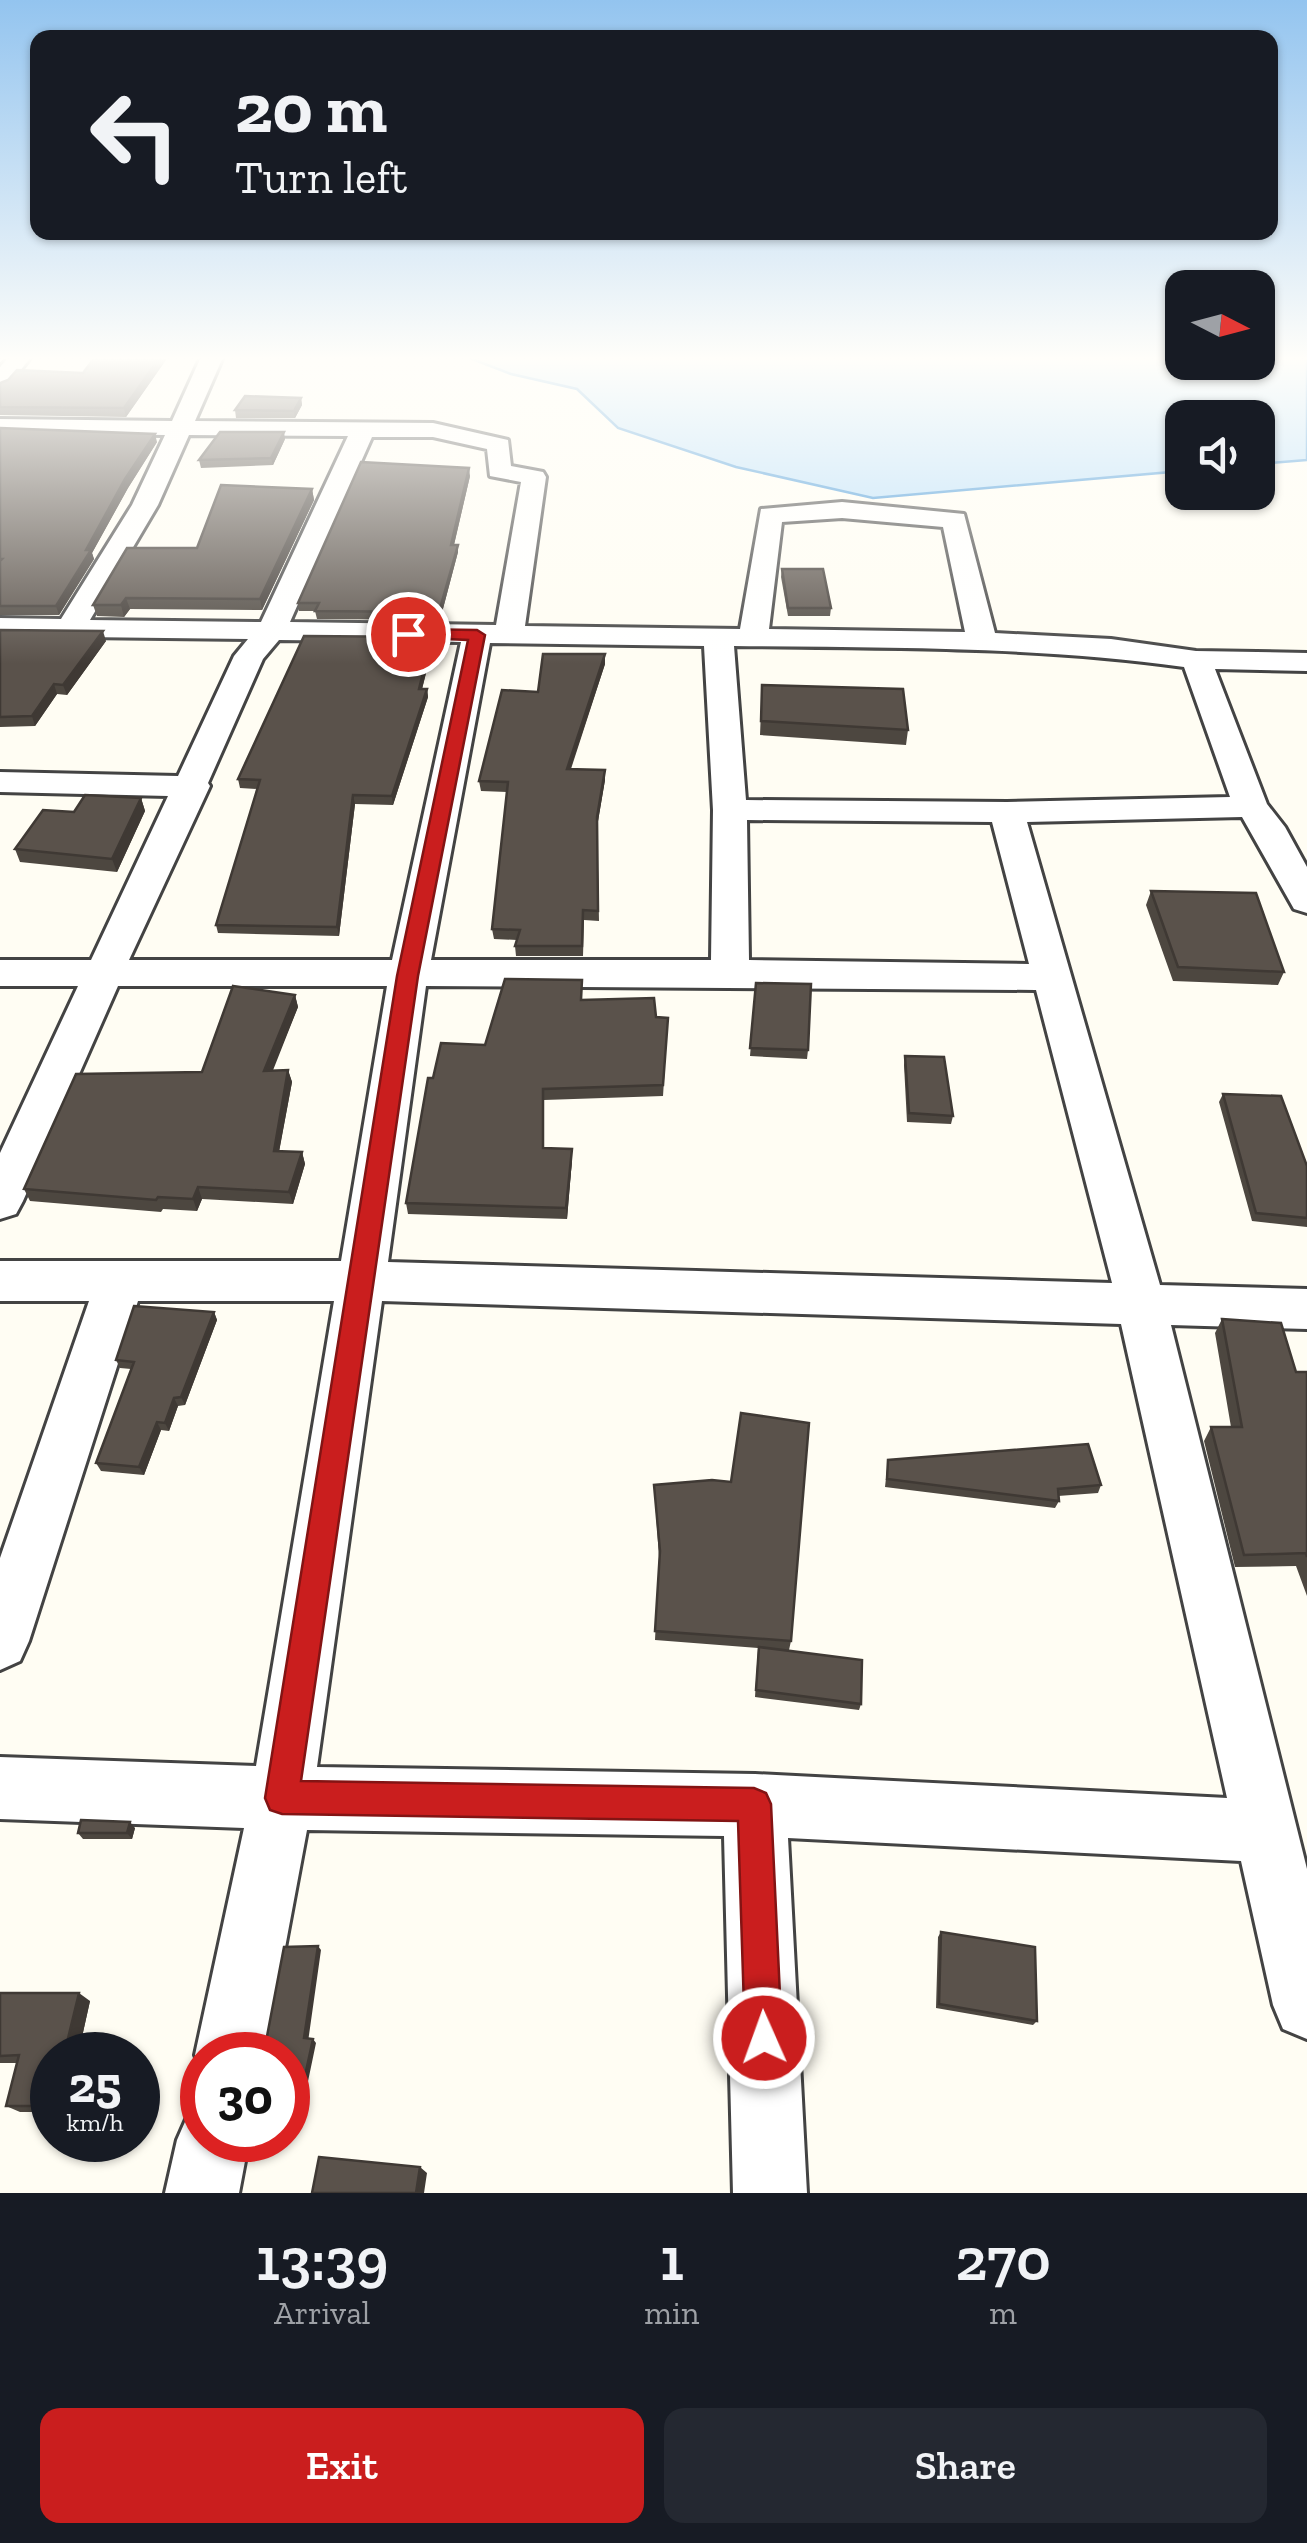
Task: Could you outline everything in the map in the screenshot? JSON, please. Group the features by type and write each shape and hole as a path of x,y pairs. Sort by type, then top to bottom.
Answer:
{"street":[{"path":"70,628 145,505 166,459"},
{"path":"0,1201 193,786 249,656 271,632 350,459"},
{"path":"235,2032 282,1798 408,976 534,477 499,471 499,459"},
{"path":"754,637 770,514 842,510 954,520 982,641"},
{"path":"0,627 982,641 1112,648 1196,660 1307,662"},
{"path":"718,636 730,810 730,971"},
{"path":"1196,660 1259,817 1307,902"},
{"path":"0,782 193,786"},
{"path":"730,810 1259,817 1307,828"},
{"path":"1008,812 1049,977 1141,1303 1307,2005"},
{"path":"0,974 408,976 730,971 1049,977"},
{"path":"0,1280 359,1281 1307,1309"},
{"path":"0,1641 120,1281"},
{"path":"0,1788 282,1798 754,1804 1263,1831"},
{"path":"754,1804 770,2193"},
{"path":"202,2193 208,2162"}],"water":[{"path":"713,459 1165,459 1165,472 873,498"},
{"path":"1275,459 1307,460 1275,463"}],"building":[{"path":"0,459 138,459 86,550 91,550 56,606 0,606"},
{"path":"361,462 469,468 451,545 458,545 439,612 315,611 319,603 298,603"},
{"path":"221,485 312,489 260,599 126,598 121,605 93,605 127,548 197,548"},
{"path":"782,569 823,569 831,608 788,608"},
{"path":"0,630 103,631 63,685 54,684 32,716 0,717"},
{"path":"304,636 432,637 419,689 427,689 392,796 353,795 337,927 216,925 260,780 238,779"},
{"path":"543,654 605,654 567,769 605,770 597,817 598,911 583,910 582,946 515,946 520,930 492,929 508,782 479,781 502,690 538,692"},
{"path":"762,685 903,689 908,730 761,721"},
{"path":"85,795 141,798 112,859 15,849 43,810 74,812"},
{"path":"1151,891 1256,893 1284,972 1178,967"},
{"path":"505,979 582,980 581,1000 654,998 656,1017 668,1018 663,1085 543,1089 543,1148 572,1149 566,1208 406,1203 428,1078 433,1078 441,1043 485,1045"},
{"path":"756,983 811,984 808,1050 750,1048"},
{"path":"233,986 295,995 264,1071 288,1070 274,1151 302,1152 289,1192 198,1187 193,1199 156,1200 24,1189 76,1074 202,1072"},
{"path":"905,1056 944,1057 953,1116 909,1113"},
{"path":"1223,1094 1281,1096 1307,1166 1307,1218 1256,1213"},
{"path":"134,1306 214,1312 181,1397 174,1398 165,1423 157,1422 139,1467 96,1463 134,1362 116,1360"},
{"path":"1222,1319 1281,1323 1296,1372 1307,1372 1307,1557 1306,1553 1244,1555 1211,1427 1242,1427"},
{"path":"741,1413 809,1423 791,1641 655,1631 660,1551 654,1485 731,1482"},
{"path":"1088,1444 1101,1485 1058,1489 1059,1501 887,1479 888,1460"},
{"path":"759,1647 862,1660 861,1704 756,1690"},
{"path":"81,1820 130,1822 127,1833 78,1833"},
{"path":"941,1932 1035,1947 1037,2021 939,2004"},
{"path":"318,1946 305,2032 268,2032 284,1947"},
{"path":"0,1993 79,1993 70,2032 30,2032 30,2106 6,2106 19,2055 0,2056"},
{"path":"319,2157 420,2167 416,2193 312,2193"}],"route":[{"path":"408,634 477,635 408,976 282,1798 754,1804 764,2038"}]}
